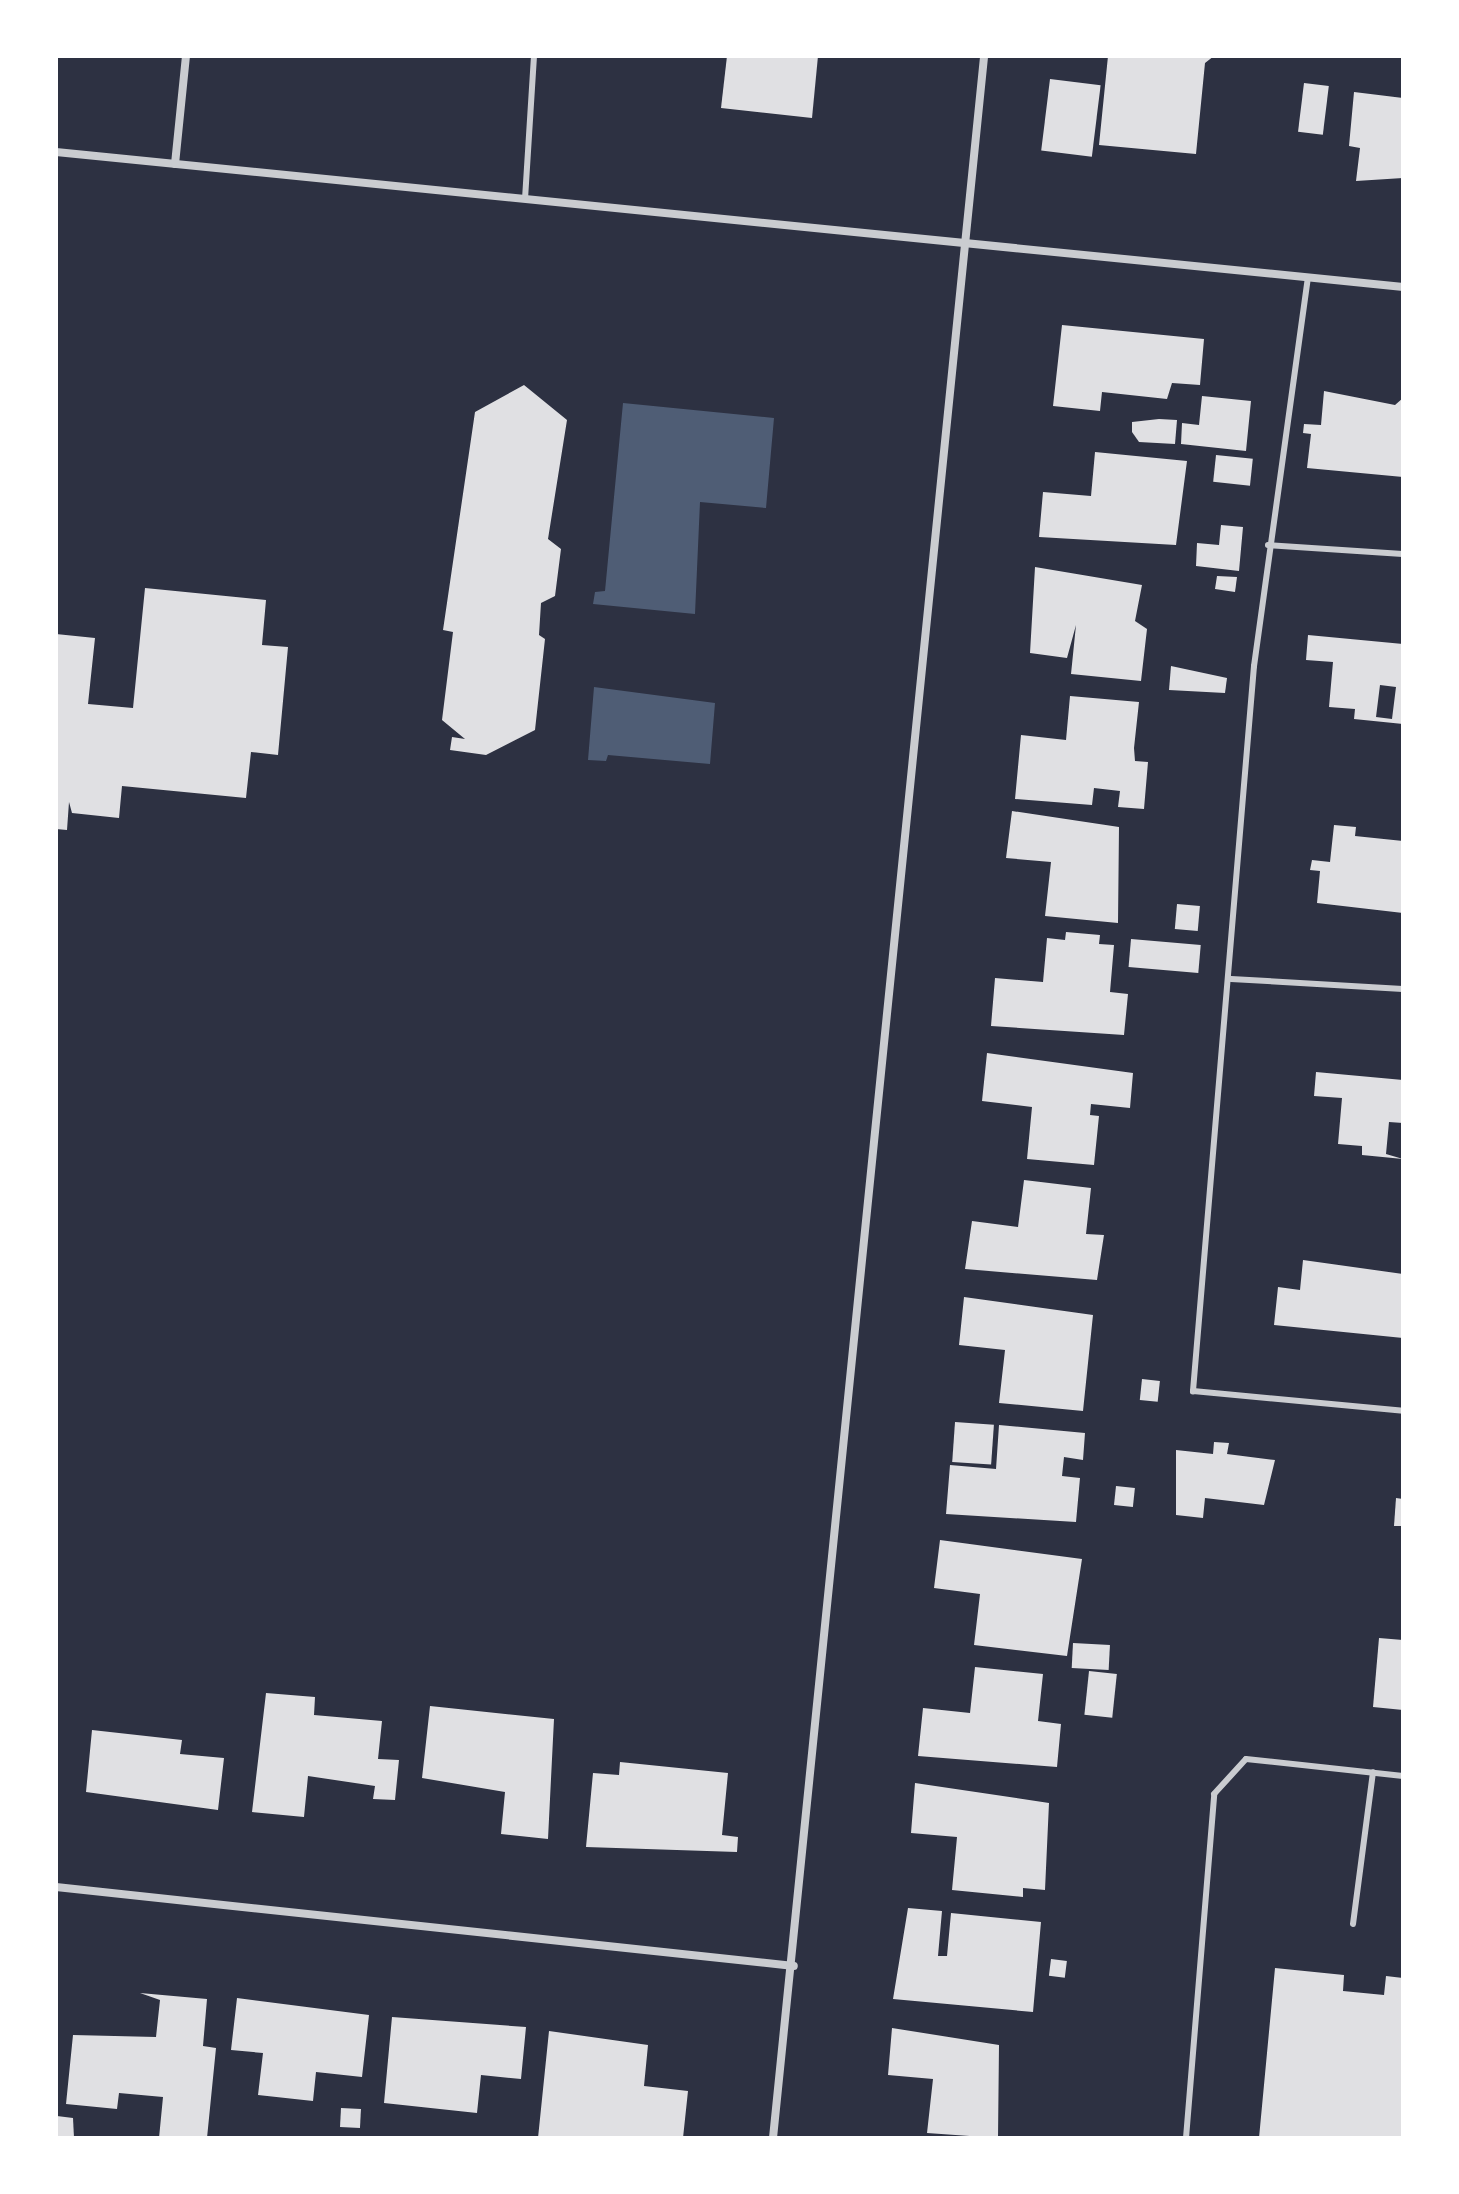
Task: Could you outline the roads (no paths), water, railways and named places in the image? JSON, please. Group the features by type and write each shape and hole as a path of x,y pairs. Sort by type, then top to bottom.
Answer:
{"street":[{"path":"175,164 186,56"},
{"path":"773,2138 794,1966 984,56"},
{"path":"56,152 1403,287"},
{"path":"56,1887 794,1966"}],"lane":[{"path":"525,199 534,56"},
{"path":"1308,277 1268,545 1193,1391 1403,1411"},
{"path":"1268,545 1403,554"},
{"path":"1231,979 1403,989"},
{"path":"1186,2138 1214,1794 1246,1759 1403,1776"},
{"path":"1353,1924 1373,1772"}],"water":[{"path":"623,403 774,418 766,508 700,502 695,614 593,604 595,592 605,591"},
{"path":"594,687 715,703 710,764 608,755 606,761 588,760"}]}
